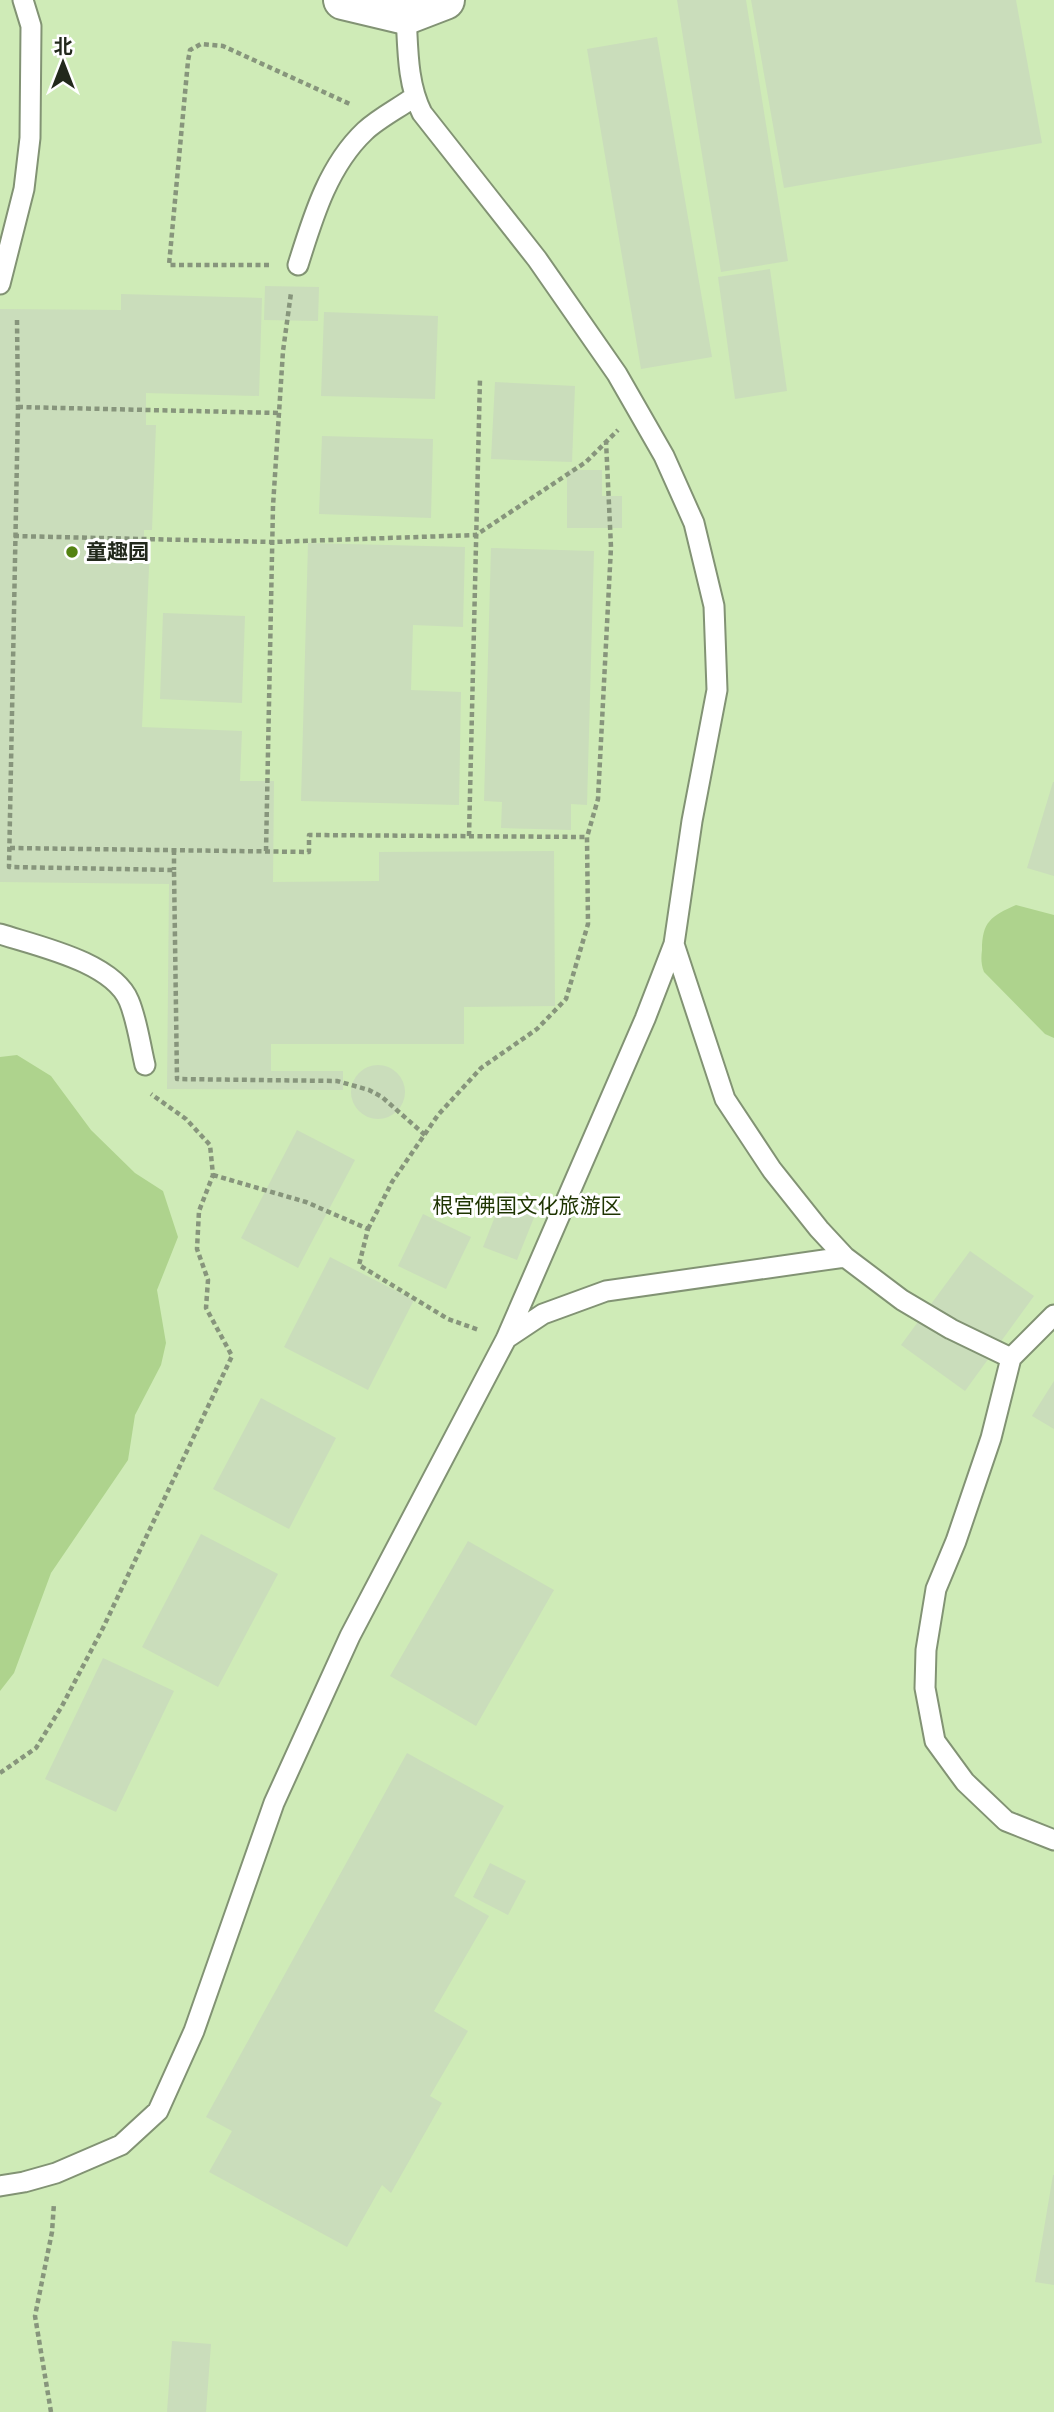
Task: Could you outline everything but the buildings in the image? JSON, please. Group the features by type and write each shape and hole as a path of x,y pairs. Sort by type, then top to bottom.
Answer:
{"street":[{"path":"343,0 406,15 445,0"}],"lane":[{"path":"0,284 24,189 30,138 31,26 23,0"},
{"path":"0,2186 56,2173 121,2145 158,2111 194,2031 274,1803 350,1636 506,1339 645,1019 674,944 692,821 717,690 714,606 694,523 664,456 617,374 537,258 422,113 414,97 409,68 406,15"},
{"path":"298,265 315,209 340,160 366,130 414,97"},
{"path":"0,934 85,962 116,984 129,1001 145,1065"},
{"path":"674,944 725,1099 772,1170 819,1229 845,1256 902,1300 951,1329 1011,1358"},
{"path":"506,1339 543,1314 606,1291 845,1256"},
{"path":"1054,1315 1011,1358 991,1438 956,1541 936,1588 926,1650 925,1688 935,1741 965,1782 1006,1821 1054,1840"}],"path":[{"path":"266,851 272,542 279,413 288,304 298,265 169,265 190,50 201,44 223,46 383,119"},
{"path":"17,320 18,407 9,867 174,870"},
{"path":"469,836 480,378"},
{"path":"18,407 279,413"},
{"path":"14,536 272,542 476,535 586,462 638,410"},
{"path":"506,1339 449,1319 359,1265 368,1229 392,1182 438,1115 481,1068 537,1029 566,999 588,925 587,837 598,799 611,547 606,441"},
{"path":"10,848 309,852 309,835 587,837"},
{"path":"174,850 177,1079 337,1081 369,1090 382,1097 425,1135"},
{"path":"0,1773 36,1748 62,1706 103,1628 232,1356 206,1308 208,1280 197,1250 199,1211 213,1175 210,1145 186,1119 150,1093 145,1065"},
{"path":"213,1175 306,1202 368,1229"},
{"path":"51,2412 35,2316 52,2232 56,2173"}],"green space":[{"name":"根宫佛国文化旅游区","path":"0,0 1054,0 1054,2412 0,2412"}],"shaded area":[{"path":"1016,905 1054,915 1054,1038 1045,1034 983,969 982,940 986,926 994,917"},
{"path":"17,1055 51,1076 91,1130 135,1173 163,1191 178,1237 157,1290 166,1343 161,1365 135,1415 128,1460 51,1573 14,1673 0,1691 0,1057"}],"place":[{"name":"童趣园","path":"72,552"}]}
